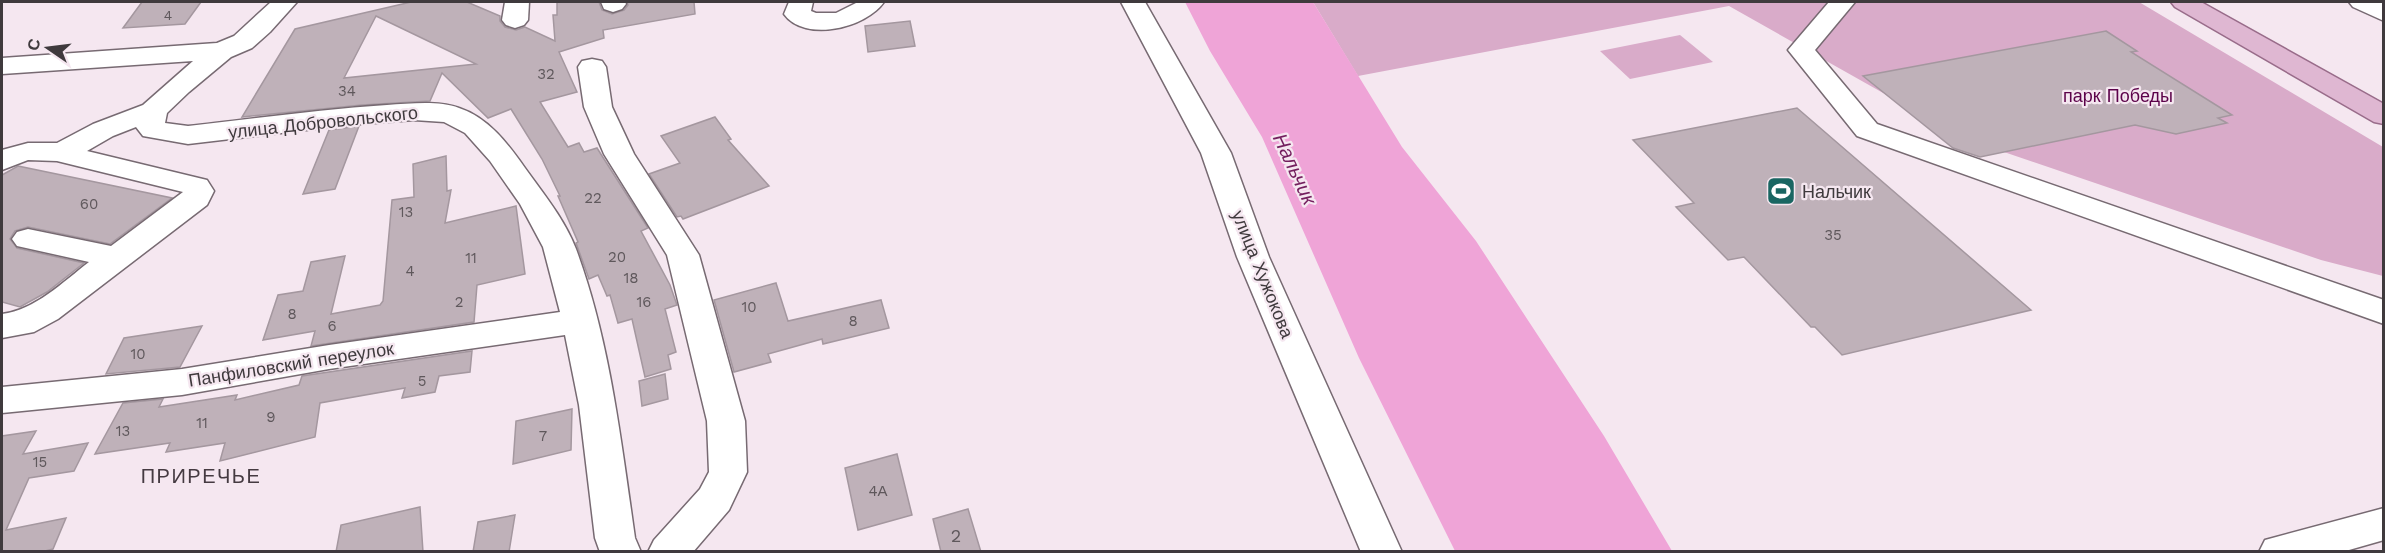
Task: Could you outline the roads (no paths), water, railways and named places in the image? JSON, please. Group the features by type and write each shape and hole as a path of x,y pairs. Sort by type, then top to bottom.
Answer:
{"main road":[{"path":"2184,2 2384,116"}],"street":[{"path":"2,160 12,154 63,152 102,130 153,111 179,86 222,51 243,42 261,27 284,2"},
{"path":"801,2 797,14 807,21 820,22 857,16 871,2"},
{"name":"улица Хужокова","path":"1133,2 1215,153 1253,257 1382,552"},
{"path":"1842,2 1801,50 1867,130 2384,313"},
{"path":"2362,2 2384,13"},
{"path":"2,66 222,51"},
{"path":"592,67 598,107 619,154 683,255 726,421 728,472 714,499 668,552"},
{"name":"улица Добровольского","path":"153,111 150,126 153,130 188,135 348,116 403,112 450,114 463,119 475,128 501,155 535,204 559,247 580,321 597,405 615,538 621,552"},
{"path":"2,326 22,324 46,311 196,198 199,191 196,186 75,158 63,152"},
{"path":"28,239 117,258"},
{"name":"Панфиловский переулок","path":"2,400 106,392 580,321"},
{"path":"2279,552 2384,524"}],"water":[{"path":"1185,2 1313,2 1402,147 1476,241 1604,436 1672,551 1455,551 1359,358 1262,137 1210,51"}],"place":[{"name":"Нальчик","path":"1781,191"}],"district":[{"name":"ПРИРЕЧЬЕ","path":"201,476"}],"park label":[{"name":"парк Победы","path":"2118,95"}]}
